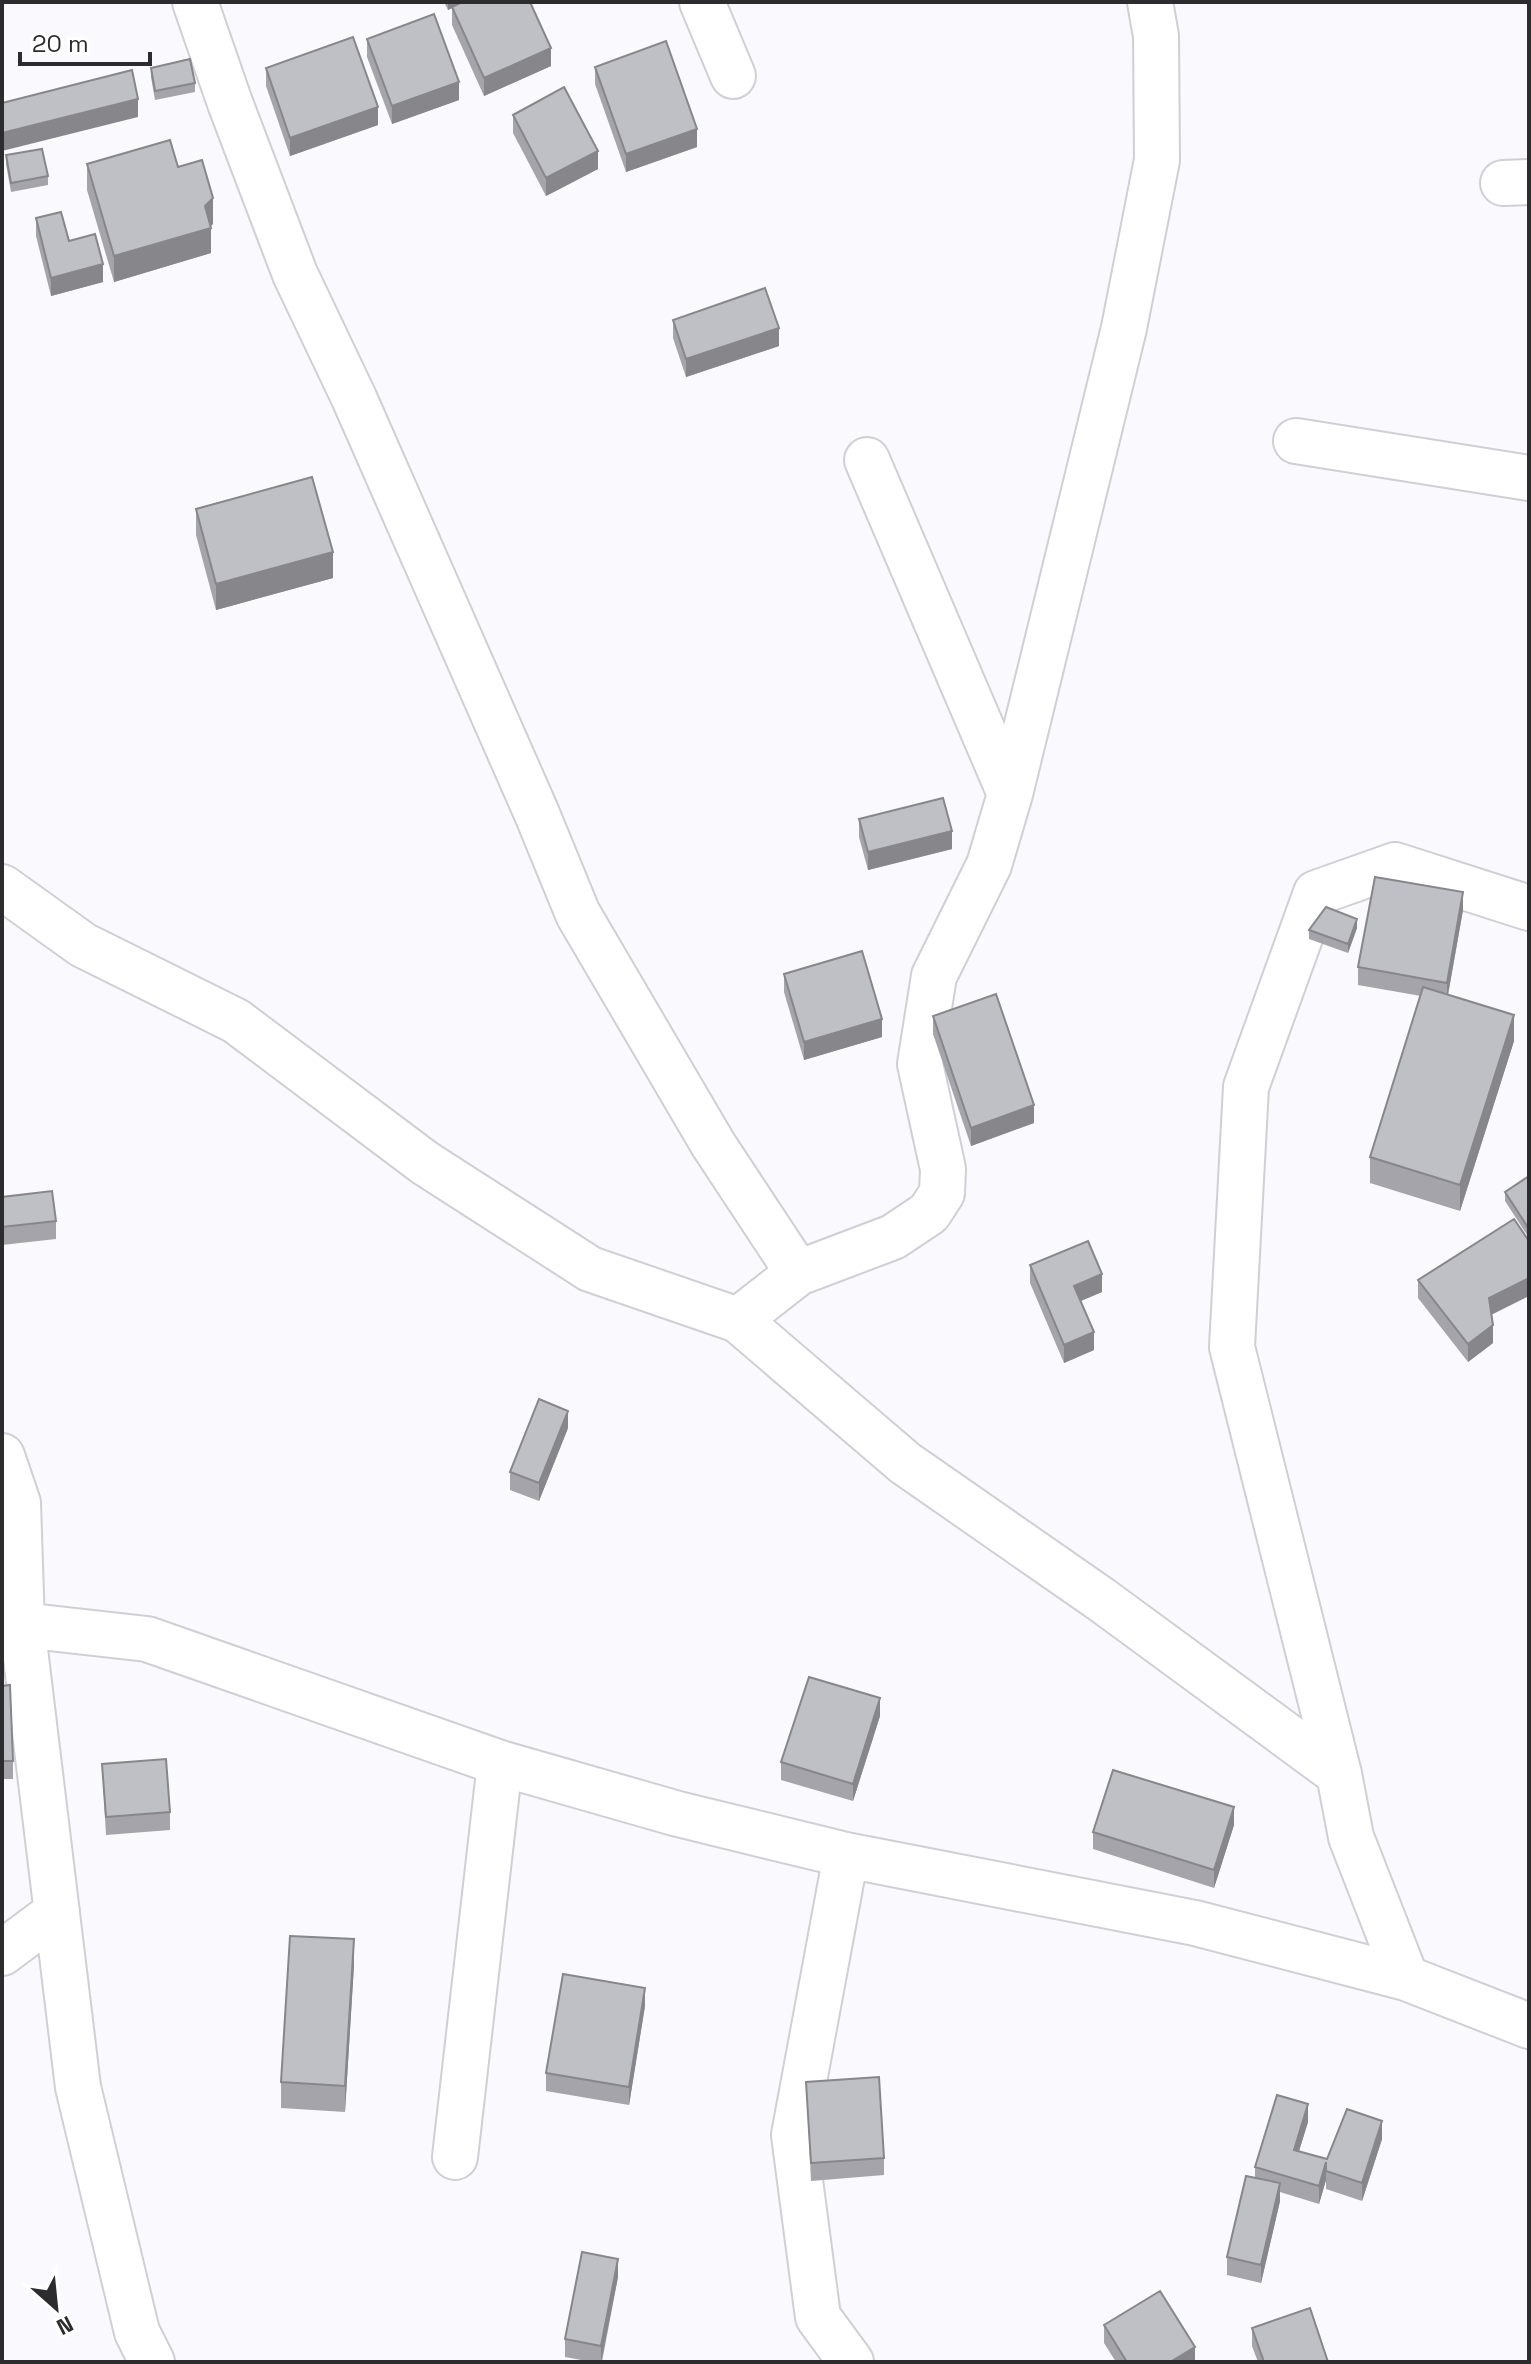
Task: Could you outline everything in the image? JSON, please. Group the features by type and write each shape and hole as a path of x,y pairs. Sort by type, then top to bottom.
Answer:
{"street":[{"path":"195,2 295,274 366,426 578,914 713,1144 798,1273"},
{"path":"702,2 733,76"},
{"path":"738,1320 798,1273 893,1237 929,1213 942,1193 943,1169 920,1064 934,976 989,865 1010,794 1124,328 1157,160 1156,36 1150,2"},
{"path":"1296,441 1529,478"},
{"path":"867,460 1010,794"},
{"path":"1406,1978 1351,1837 1339,1774 1232,1347 1246,1087 1316,893 1395,865 1529,908"},
{"path":"2,887 83,945 236,1021 425,1163 590,1269 738,1320 905,1463 1102,1600 1339,1774"},
{"path":"2,1456 18,1503 12,1622 57,1912 78,2087 137,2332 152,2362"},
{"path":"12,1622 147,1639 500,1763 678,1814 846,1855 1195,1923 1406,1978 1529,2026"},
{"path":"455,2157 500,1763"},
{"path":"846,1855 794,2135 818,2317 851,2362"},
{"path":"2,1953 57,1912"}],"building":[{"path":"462,2 530,2 551,48 484,78 452,7"},
{"path":"434,14 459,82 392,106 367,39"},
{"path":"353,37 378,107 290,138 266,68"},
{"path":"666,41 697,129 626,154 595,67"},
{"path":"190,59 195,83 155,91 151,68"},
{"path":"132,70 138,99 2,133 2,103"},
{"path":"564,87 598,151 546,178 513,115"},
{"path":"170,140 178,167 202,160 213,198 205,206 211,228 114,256 87,164"},
{"path":"42,149 48,176 11,183 6,155"},
{"path":"61,212 69,241 95,234 103,264 51,278 36,218"},
{"path":"765,288 779,328 686,359 673,320"},
{"path":"312,477 333,552 216,584 196,509"},
{"path":"943,798 952,831 868,852 859,819"},
{"path":"1375,877 1463,892 1447,983 1358,967"},
{"path":"1326,907 1357,919 1348,944 1309,930"},
{"path":"862,951 882,1019 804,1042 784,974"},
{"path":"1423,987 1514,1015 1460,1185 1370,1157"},
{"path":"996,994 1034,1105 971,1128 933,1016"},
{"path":"1529,1176 1529,1229 1505,1192"},
{"path":"52,1191 56,1221 2,1227 2,1197"},
{"path":"1514,1219 1529,1241 1529,1278 1489,1298 1493,1325 1468,1344 1418,1280"},
{"path":"1088,1241 1102,1274 1074,1286 1094,1332 1064,1345 1030,1265"},
{"path":"539,1399 568,1411 539,1483 510,1472"},
{"path":"809,1677 880,1698 853,1784 781,1762"},
{"path":"10,1685 13,1761 2,1761 2,1686"},
{"path":"166,1759 170,1812 106,1817 102,1764"},
{"path":"1113,1770 1234,1807 1214,1870 1093,1832"},
{"path":"290,1936 354,1939 345,2086 281,2082"},
{"path":"563,1974 645,1988 629,2087 546,2073"},
{"path":"879,2077 884,2158 811,2163 806,2082"},
{"path":"1277,2095 1308,2104 1294,2150 1327,2159 1347,2109 1382,2121 1362,2183 1326,2171 1326,2162 1319,2186 1255,2167"},
{"path":"1246,2176 1280,2183 1261,2265 1227,2257"},
{"path":"582,2252 618,2259 601,2346 565,2339"},
{"path":"1160,2291 1195,2347 1170,2362 1127,2362 1104,2325"},
{"path":"1310,2308 1328,2362 1264,2362 1252,2328"}]}
